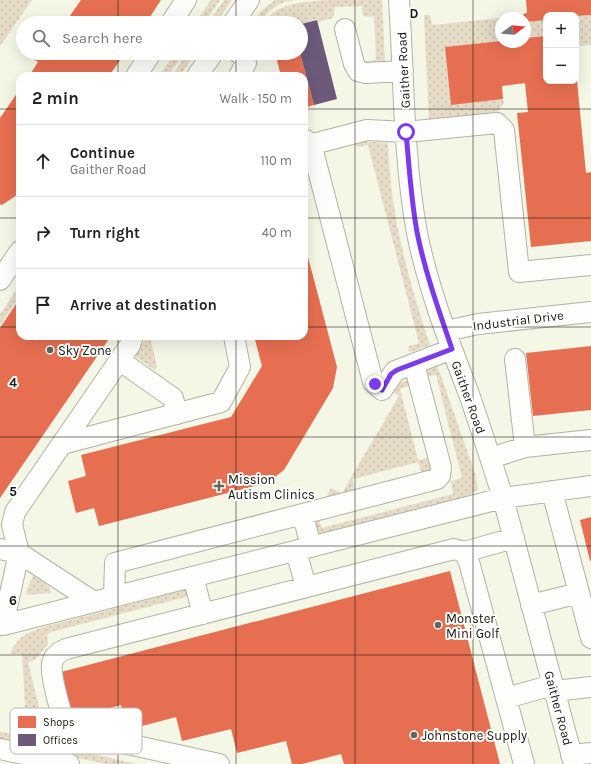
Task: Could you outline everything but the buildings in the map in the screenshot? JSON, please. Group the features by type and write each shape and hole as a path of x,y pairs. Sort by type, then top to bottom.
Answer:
{"street":[{"path":"176,16 186,0"},
{"path":"238,16 249,0"},
{"name":"Gaither Road","path":"398,0 411,197 426,270 452,349 491,458 514,538 573,760"},
{"path":"345,29 354,64 358,71 366,73 403,71"},
{"path":"139,72 146,60"},
{"path":"201,72 208,60"},
{"path":"452,349 395,371 382,390 372,380 313,151 309,143 317,143 367,130 406,132 494,122 500,124 504,130 518,272 591,265"},
{"path":"0,260 16,252"},
{"path":"0,280 16,256"},
{"name":"Industrial Drive","path":"446,331 478,324 591,312"},
{"path":"132,340 14,515 9,551 2,632 94,602 503,498 591,486"},
{"path":"62,444 216,404 222,400 240,367 235,340"},
{"path":"514,359 525,447"},
{"path":"119,360 173,398 178,414"},
{"path":"114,597 115,563 433,481 440,476 441,467 414,364"},
{"path":"491,458 525,447 591,440"},
{"path":"552,491 591,638"},
{"path":"303,515 306,587"},
{"path":"61,708 52,671 54,659 62,650 454,549 464,552 514,538"},
{"path":"9,551 94,602"},
{"path":"464,552 469,562 524,764"},
{"path":"193,577 203,614"},
{"path":"531,605 579,592"},
{"path":"506,698 553,688 591,687"},
{"path":"142,747 219,764"},
{"path":"0,749 10,751"},
{"path":"573,760 591,753"},
{"path":"23,754 69,764"}],"shaded area":[{"path":"0,0 32,0 21,16 16,16 16,23 0,46"},
{"path":"211,0 220,0 209,16 200,16"},
{"path":"224,0 232,0 221,16 213,16"},
{"path":"275,0 294,0 274,7 265,16 257,16 261,11"},
{"path":"324,0 382,0 385,63 365,63 366,61 376,60 374,17 363,16 362,6 335,7 333,18 318,22 317,19 308,22 308,16 269,16 283,7 298,3"},
{"path":"424,15 430,15 432,25 495,19 495,42 445,47 451,104 503,99 504,103 495,116 429,123"},
{"path":"591,15 591,45 579,46 579,16"},
{"path":"543,20 543,36 531,37 531,21"},
{"path":"170,60 179,60 171,72 162,72"},
{"path":"182,60 190,60 183,72 175,72"},
{"path":"359,141 388,143 389,169 396,220 414,295 430,345 411,352 408,350 409,346 419,343 368,145 357,147 355,144"},
{"path":"16,291 16,302 0,325 0,314"},
{"path":"151,340 157,366 155,370 136,357 136,353 144,341"},
{"path":"437,365 476,476 478,490 463,498 317,535 313,518 318,517 322,528 453,494 451,481 462,478 436,375 425,377 424,371"},
{"path":"409,380 411,385 400,389 418,460 429,458 432,471 422,473 418,462 353,479 354,491 328,497 327,495 331,488 342,493 399,396 391,391 393,384"},
{"path":"34,574 50,588 51,593 27,595 26,591"},
{"path":"185,590 188,595 186,597 51,632 47,635 48,644 35,660 28,662 39,708 25,708 22,654 10,654 20,639 33,631"},
{"path":"0,732 10,734 10,743 0,741"},
{"path":"60,754 92,754 137,764 106,764"}],"place":[{"name":"Sky Zone","path":"50,350"},
{"name":"Mission Autism Clinics","path":"219,486"},
{"name":"Monster Mini Golf","path":"438,625"},
{"name":"Johnstone Supply","path":"414,735"}],"route":[{"path":"375,384 382,390 391,374 395,371 452,349 426,270 418,234 411,197 406,132"}]}
